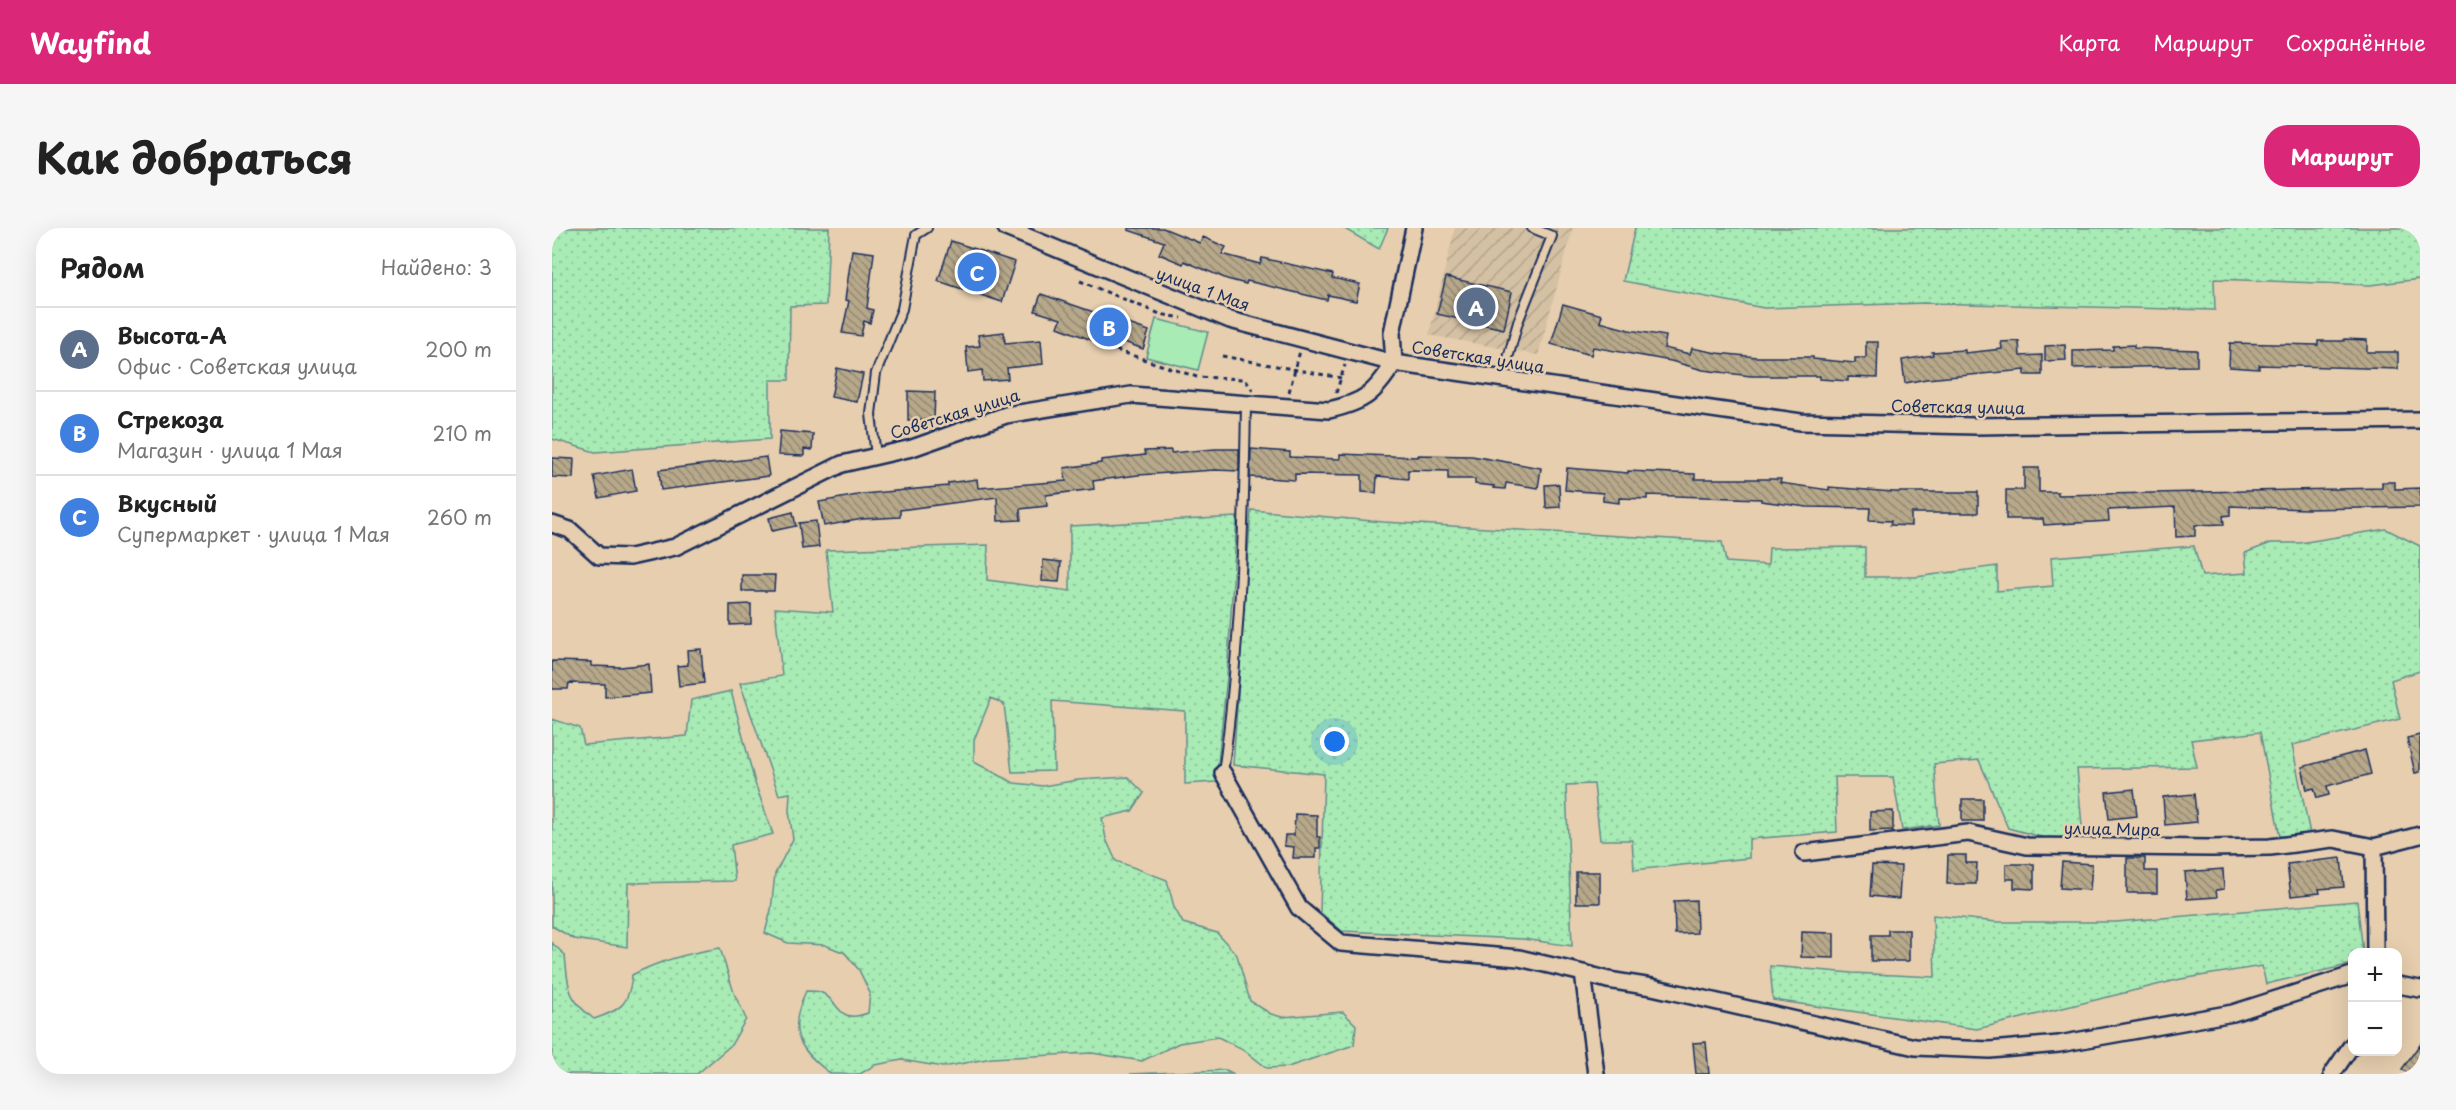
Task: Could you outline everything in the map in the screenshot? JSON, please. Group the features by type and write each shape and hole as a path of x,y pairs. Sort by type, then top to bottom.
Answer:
{"street":[{"name":"улица 1 Мая","path":"1006,228 1230,320 1394,363"},
{"path":"1394,363 1392,333 1414,228"},
{"name":"Советская улица","path":"552,524 570,530 599,556 630,557 675,547 842,464 912,448 1006,414 1131,395 1250,398 1329,410 1353,405 1369,394 1382,383 1394,363 1801,422 1976,426 2420,420"},
{"path":"1223,773 1299,908 1341,943 1520,958 1915,1047 1990,1050 2059,1044 2233,1013 2348,976"},
{"name":"улица Мира","path":"1804,853 1968,833 2027,846 2211,848 2270,847 2332,839 2374,847 2420,836"},
{"path":"2374,847 2376,948"},
{"path":"1583,973 1596,1074"},
{"path":"2402,986 2420,989"},
{"path":"2332,1074 2348,1051"}],"lane":[{"path":"876,456 871,414 876,373 902,309 916,235 927,228"},
{"path":"1502,380 1518,322 1552,236 1532,228"},
{"path":"1223,773 1230,722 1244,527 1250,398"}],"path":[{"path":"1080,281 1160,314 1191,320"},
{"path":"1289,393 1300,350 1291,348"},
{"path":"1116,350 1197,377 1245,379 1250,398"},
{"path":"1222,356 1341,378"},
{"path":"1345,395 1335,395 1346,362"}],"shaded area":[{"path":"1455,228 1573,228 1538,355 1429,335"}],"green space":[{"path":"552,228 829,228 826,305 790,306 789,380 770,380 770,439 595,452 552,439"},
{"path":"1343,228 1388,228 1379,249"},
{"path":"1635,228 2420,228 2420,279 2370,285 2214,279 2215,310 1926,303 1764,308 1623,281"},
{"path":"1156,319 1208,332 1198,370 1146,357"},
{"path":"1251,510 1383,522 1722,542 1726,562 1768,565 1769,548 1865,547 1865,577 1916,577 1997,566 1997,591 2053,586 2051,557 2194,546 2202,576 2247,573 2245,553 2271,543 2300,543 2386,529 2420,546 2420,671 2391,680 2400,719 2292,745 2310,834 2280,837 2260,732 2191,740 2197,767 2077,769 2083,838 2049,839 2008,828 1979,760 1934,764 1939,825 1902,830 1893,777 1835,777 1837,832 1749,839 1749,858 1634,870 1632,840 1600,840 1594,784 1566,785 1572,946 1523,939 1342,931 1320,912 1324,774 1233,765"},
{"path":"1237,517 1227,676 1216,782 1185,784 1185,711 1052,701 1054,771 1012,772 1004,704 991,698 974,740 974,762 1014,783 1043,786 1078,780 1128,777 1144,793 1132,811 1102,818 1106,839 1116,861 1167,880 1174,907 1183,923 1217,933 1237,955 1250,1001 1271,1014 1282,1017 1343,1012 1356,1025 1354,1045 1288,1067 1267,1068 1244,1050 1218,1037 1179,1043 1142,1061 1092,1053 992,1058 943,1067 902,1060 875,1065 860,1074 831,1074 810,1056 799,1038 797,1017 806,991 820,992 832,1000 844,1014 850,1016 868,1013 870,993 859,970 845,953 825,945 788,943 765,933 771,910 775,874 793,839 789,811 790,793 779,795 740,683 782,676 775,608 833,612 826,550 988,545 987,580 1070,591 1070,526"},
{"path":"731,691 755,783 773,834 731,845 735,881 628,883 627,947 574,939 552,926 552,719 580,728 584,745 687,736 691,700"},
{"path":"2357,901 2363,948 2348,948 2348,965 2266,984 2262,966 2181,979 1977,1029 1773,1000 1770,966 1935,977 1933,915 1997,922 2116,922"},
{"path":"552,943 565,955 570,992 578,1005 594,1019 611,1013 622,1005 629,993 632,975 675,958 720,948 734,993 746,1019 731,1045 697,1074 552,1074"},
{"path":"1226,1070 1234,1074 1130,1074"}],"building":[{"path":"1128,228 1163,228 1200,243 1203,237 1226,247 1222,254 1260,264 1262,258 1333,274 1332,278 1360,284 1356,301 1328,295 1327,300 1247,281 1246,284 1227,279 1184,261 1183,264 1159,254 1164,242 1128,230"},
{"path":"951,241 1015,262 1002,302 938,281"},
{"path":"852,250 874,253 867,308 873,310 870,323 864,321 861,336 842,333 849,301 845,300"},
{"path":"1446,277 1512,292 1504,329 1437,314"},
{"path":"1041,294 1149,331 1143,349 1111,337 1107,346 1058,327 1061,319 1035,311"},
{"path":"1563,304 1602,315 1600,322 1629,330 1666,336 1664,348 1690,354 1692,348 1757,357 1813,357 1813,359 1855,363 1855,358 1866,358 1866,342 1878,342 1877,378 1848,377 1848,381 1820,379 1820,376 1751,376 1703,370 1671,361 1593,347 1591,355 1551,344"},
{"path":"1004,332 1005,343 1041,340 1043,364 1007,368 1008,379 983,381 982,370 968,372 966,347 980,346 978,335"},
{"path":"2344,339 2367,340 2367,352 2398,352 2398,369 2259,365 2259,369 2229,367 2230,343 2318,345 2318,341 2344,341"},
{"path":"2019,341 2020,356 2042,355 2042,375 2025,375 2025,370 1905,383 1902,360 1933,355 1932,352 1965,350 1965,353 2002,349 2001,342"},
{"path":"2065,345 2066,360 2045,361 2045,346"},
{"path":"2134,345 2134,348 2197,350 2197,366 2073,368 2073,351 2113,350 2113,346"},
{"path":"837,368 863,374 857,402 831,397"},
{"path":"908,391 935,392 934,420 908,420"},
{"path":"780,431 813,434 812,450 804,449 804,456 778,455"},
{"path":"1239,449 1239,471 1215,470 1138,475 1093,481 1094,489 1046,495 1047,506 1020,509 1021,520 998,521 997,497 900,510 900,517 863,519 824,526 819,502 863,494 948,486 948,483 977,479 978,488 1066,481 1064,468 1101,463 1101,460 1145,455 1144,451 1171,450 1171,453"},
{"path":"1251,449 1290,452 1290,457 1340,459 1340,454 1418,457 1418,455 1472,456 1541,468 1538,488 1506,483 1505,489 1493,488 1494,486 1475,484 1475,479 1448,479 1448,471 1408,470 1408,479 1377,476 1376,493 1362,492 1362,475 1295,474 1295,480 1250,477"},
{"path":"766,457 769,476 661,490 659,470"},
{"path":"552,458 574,459 573,478 552,477"},
{"path":"1567,468 1628,473 1628,471 1695,474 1695,479 1781,479 1780,483 1829,490 1829,487 1893,492 1978,492 1978,513 1911,513 1911,526 1890,525 1891,521 1869,520 1870,508 1807,507 1761,501 1761,499 1647,495 1647,499 1619,498 1619,503 1603,501 1603,493 1565,490"},
{"path":"2024,468 2039,468 2039,492 2058,492 2058,495 2382,488 2382,482 2395,482 2395,489 2420,488 2420,507 2306,509 2230,506 2230,515 2223,516 2224,524 2195,525 2195,536 2176,537 2175,507 2108,510 2109,521 2044,525 2043,519 2006,519 2006,490 2024,490"},
{"path":"632,469 636,491 599,498 594,476"},
{"path":"1559,484 1560,507 1546,508 1545,485"},
{"path":"793,512 796,526 772,531 769,518"},
{"path":"816,521 819,547 802,549 799,523"},
{"path":"1043,560 1061,562 1059,582 1042,581"},
{"path":"742,575 775,575 774,591 742,591"},
{"path":"751,604 751,624 730,625 730,605"},
{"path":"701,649 704,683 679,686 677,666 688,665 687,650"},
{"path":"552,661 591,662 591,666 620,667 649,664 651,693 605,697 605,684 569,683 568,689 552,689"},
{"path":"2420,735 2420,772 2415,773 2407,738"},
{"path":"2365,750 2371,774 2327,786 2329,795 2317,798 2314,788 2307,790 2302,767"},
{"path":"2134,789 2137,816 2109,819 2106,792"},
{"path":"2194,794 2197,822 2165,825 2163,797"},
{"path":"1962,799 1983,799 1983,821 1962,821"},
{"path":"1893,811 1893,830 1870,831 1870,812"},
{"path":"1295,814 1317,815 1317,837 1320,837 1320,848 1316,848 1316,858 1293,858 1294,847 1284,846 1285,835 1294,835"},
{"path":"1948,855 1966,855 1966,863 1977,863 1976,884 1947,884"},
{"path":"2127,858 2145,858 2145,871 2157,871 2157,893 2127,893"},
{"path":"2341,858 2344,887 2319,889 2320,893 2291,896 2287,864"},
{"path":"2062,862 2092,864 2090,890 2060,888"},
{"path":"2006,864 2034,864 2034,889 2014,888 2014,879 2006,879"},
{"path":"1872,865 1901,866 1899,899 1870,896"},
{"path":"2223,869 2224,889 2216,890 2217,897 2187,899 2185,872"},
{"path":"1576,872 1600,872 1600,903 1576,903"},
{"path":"1696,900 1697,933 1675,934 1674,901"},
{"path":"1888,930 1909,930 1909,961 1871,961 1871,935 1888,935"},
{"path":"1802,932 1834,933 1834,958 1801,957"},
{"path":"1706,1042 1709,1074 1696,1074 1693,1043"},
{"path":"2420,1044 2420,1074 2409,1074 2402,1069"}],"place":[{"name":"Вкусный","path":"977,272"},
{"name":"Высота-А","path":"1476,307"},
{"name":"Стрекоза","path":"1109,327"}]}
